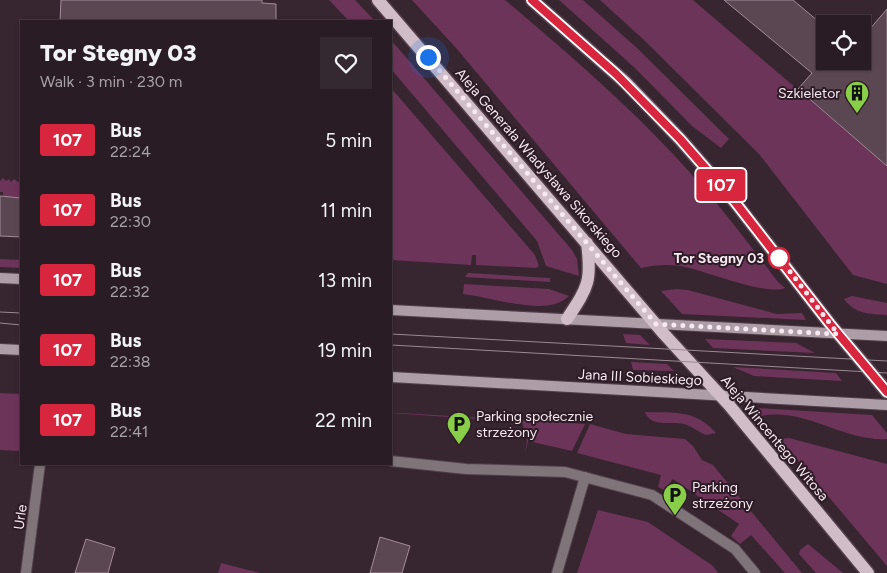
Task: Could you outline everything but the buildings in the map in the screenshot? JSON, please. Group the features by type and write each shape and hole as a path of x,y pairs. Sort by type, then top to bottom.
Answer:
{"main road":[{"name":"Aleja Generała Władysława Sikorskiego","path":"378,0 656,324"},
{"path":"532,0 625,82 680,139 735,202 838,334 887,392"},
{"path":"567,319 585,292 589,280 587,243"},
{"path":"0,278 20,279"},
{"path":"392,310 887,336"},
{"name":"Aleja Wincentego Witosa","path":"656,324 720,395 868,573"},
{"path":"0,349 20,350"},
{"name":"Jana III Sobieskiego","path":"392,377 887,405"}],"street":[{"path":"392,461 466,469 565,472 652,494 735,549 755,573"},
{"name":"Urle","path":"26,573 40,465"},
{"path":"557,573 585,477"}],"shaded area":[{"path":"329,0 355,0 374,20 348,20"},
{"path":"412,0 505,0 584,68 660,140 716,203 778,282 785,288 775,290 749,286 680,266 660,265 641,268 456,48"},
{"path":"559,0 583,0 637,48 729,139 721,148 692,126 635,68"},
{"path":"600,0 693,0 887,166 887,284 853,275 759,154 644,40"},
{"path":"392,41 572,250 577,259 579,276 546,266 537,241 392,70"},
{"path":"392,89 535,255 539,266 536,268 476,265 476,255 472,255 471,265 392,260"},
{"path":"3,178 6,181 9,179 11,182 14,179 18,182 20,181 19,197 3,197 3,192 0,192 0,181"},
{"path":"0,259 20,260 20,268 0,267"},
{"path":"468,273 550,278 550,282 465,277"},
{"path":"464,284 549,289 569,296 559,302 533,306 463,294"},
{"path":"688,290 777,314 802,313 806,320 682,314 661,291"},
{"path":"852,296 887,303 887,315 869,313 853,308 844,299"},
{"path":"623,334 640,335 650,345 626,343"},
{"path":"705,339 796,343 815,353 713,348"},
{"path":"631,362 667,364 674,371 633,370"},
{"path":"733,367 836,373 842,381 754,376"},
{"path":"0,393 20,394 20,451 0,450"},
{"path":"757,408 872,415 887,433 887,439 871,439 793,416 761,416 755,410"},
{"path":"645,412 675,413 692,416 708,425 716,433 706,435 684,424 657,422 648,417"},
{"path":"392,413 585,424 572,451 528,441 525,454 527,440 522,422"},
{"path":"590,424 626,434 685,439 693,446 702,460 713,465 802,573 785,573 751,535 740,544 731,536 739,524 673,479 664,490 658,487 661,475 577,453"},
{"path":"789,438 887,464 887,566 780,439"},
{"path":"598,510 648,522 713,566 718,573 577,573"},
{"path":"808,544 843,573 816,573 799,554 800,550"},
{"path":"221,563 260,573 218,573"}],"tram line":[{"path":"0,312 20,313"},
{"path":"0,323 20,325"},
{"path":"392,334 887,361"},
{"path":"392,345 887,373"}],"bus line":[{"name":"107","path":"532,0 591,50 680,139 735,202 830,324 887,392"}],"place":[{"name":"Szkieletor","path":"857,114"},
{"name":"Tor Stegny 03","path":"779,258"},
{"name":"Parking społecznie strzeżony","path":"459,445"},
{"name":"Parking strzeżony","path":"675,516"}],"route":[{"path":"428,57 656,324 838,334 775,252 779,258"}]}
